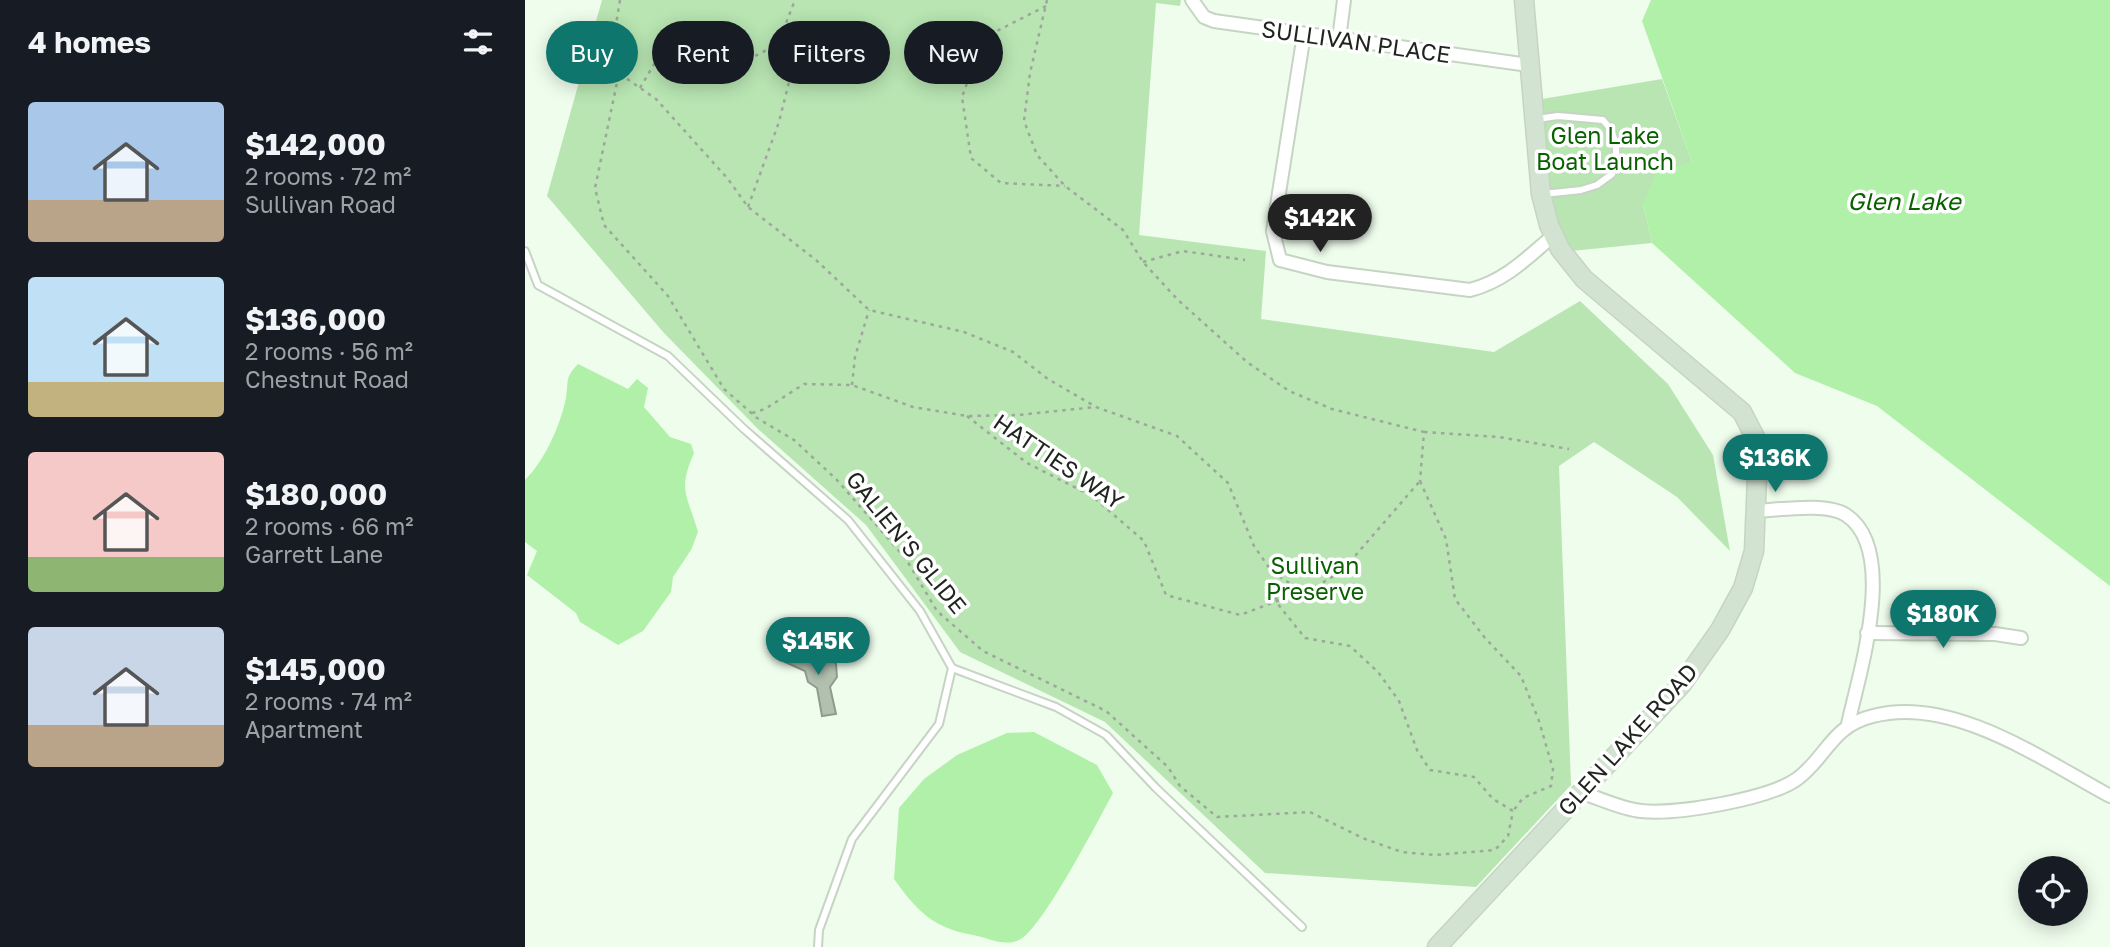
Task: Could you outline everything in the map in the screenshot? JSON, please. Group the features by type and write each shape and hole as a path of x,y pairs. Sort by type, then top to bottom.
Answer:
{"street":[{"name":"SULLIVAN PLACE","path":"1192,0 1205,17 1214,22 1529,65"},
{"path":"1339,39 1344,0"},
{"name":"GLEN LAKE ROAD","path":"1437,947 1682,684 1720,630 1743,588 1754,551 1758,452 1755,437 1742,412 1584,279 1560,249 1553,235 1542,194 1524,0"},
{"path":"1304,34 1273,231 1280,260 1327,272 1470,290 1491,284 1511,271 1553,235"},
{"path":"1580,792 1641,811 1720,803 1765,794 1797,778 1848,724 1867,633 1872,593 1871,554 1863,534 1846,515 1834,510 1809,508 1756,511"},
{"path":"1867,633 1995,634 2021,638"},
{"path":"1848,724 1887,714 1921,713 1963,721 2110,796"}],"lane":[{"path":"1535,119 1558,116 1604,120 1615,136 1612,174 1597,185 1542,194"},
{"path":"525,251 538,285 668,356 744,429 848,520 920,611 952,668 1056,706 1106,734 1156,788 1302,928"},
{"path":"818,947 819,930 852,839 939,724 952,668"}],"path":[{"name":"GALIEN'S GLIDE","path":"617,21 620,0"},
{"path":"787,21 795,0"},
{"path":"1047,0 1030,74 1024,121 1037,155 1065,186 1122,230 1143,262 1178,300 1247,362 1289,391 1332,409 1425,432 1499,437 1569,449"},
{"path":"1046,6 983,38 962,97 971,158 1001,183 1065,186"},
{"path":"639,88 673,32 705,32 755,56 768,49"},
{"name":"GALIEN'S GLIDE","path":"617,84 595,188 604,225 668,296 724,389 752,414 794,440 836,479 906,559 937,611 983,651 1106,711 1168,767 1180,786 1217,817 1310,812 1377,844 1402,852 1434,855 1495,850 1509,836 1513,810"},
{"path":"634,84 656,99 728,179 748,207 816,260 869,310 964,332 1013,352 1048,379 1096,407 1177,436 1227,483 1254,546 1272,572 1304,592"},
{"path":"748,207 779,122 788,84"},
{"path":"1143,262 1183,251 1245,260"},
{"path":"852,385 855,357 869,310"},
{"path":"752,414 765,409 804,384 852,385 913,407 967,416 1018,415 1096,407"},
{"name":"HATTIES WAY","path":"967,416 1027,463 1092,496 1144,541 1166,595 1240,615 1304,592 1342,570 1420,481"},
{"path":"1272,572 1277,603 1305,638 1350,646 1378,672 1399,701 1417,750 1430,770 1474,777 1493,799 1513,810 1523,798 1551,786 1553,769 1539,721 1521,676 1485,638 1455,599 1446,540 1420,481 1425,432"}],"green space":[{"name":"Sullivan Preserve","path":"602,0 1181,0 1180,6 1156,3 1139,235 1266,251 1261,319 1494,352 1580,301 1668,384 1713,455 1730,551 1677,497 1594,442 1559,466 1571,785 1476,887 1265,873 1105,722 960,652 866,525 758,429 664,333 547,196 578,84 638,84 638,21 596,21"},
{"name":"Glen Lake Boat Launch","path":"1662,79 1692,162 1643,204 1652,243 1571,251 1562,237 1551,200 1542,99"}],"water":[{"name":"Glen Lake","path":"1651,0 2110,0 2110,586 1877,406 1795,373 1652,243 1643,204 1657,172 1692,162 1642,21"},
{"path":"578,364 628,389 637,379 648,388 644,407 670,437 691,444 694,453 685,485 698,532 691,550 673,577 671,592 643,631 618,645 580,622 576,613 527,575 537,551 525,542 525,480 551,442 563,409 569,377"},
{"path":"1034,732 1097,765 1113,793 1055,896 1029,932 1019,940 1007,943 996,941 936,923 910,900 894,879 899,808 924,779 957,755 1007,733"}],"building":[{"path":"792,648 812,658 826,655 836,664 837,677 830,687 836,714 822,716 817,688 808,682 805,671 785,662"}]}
